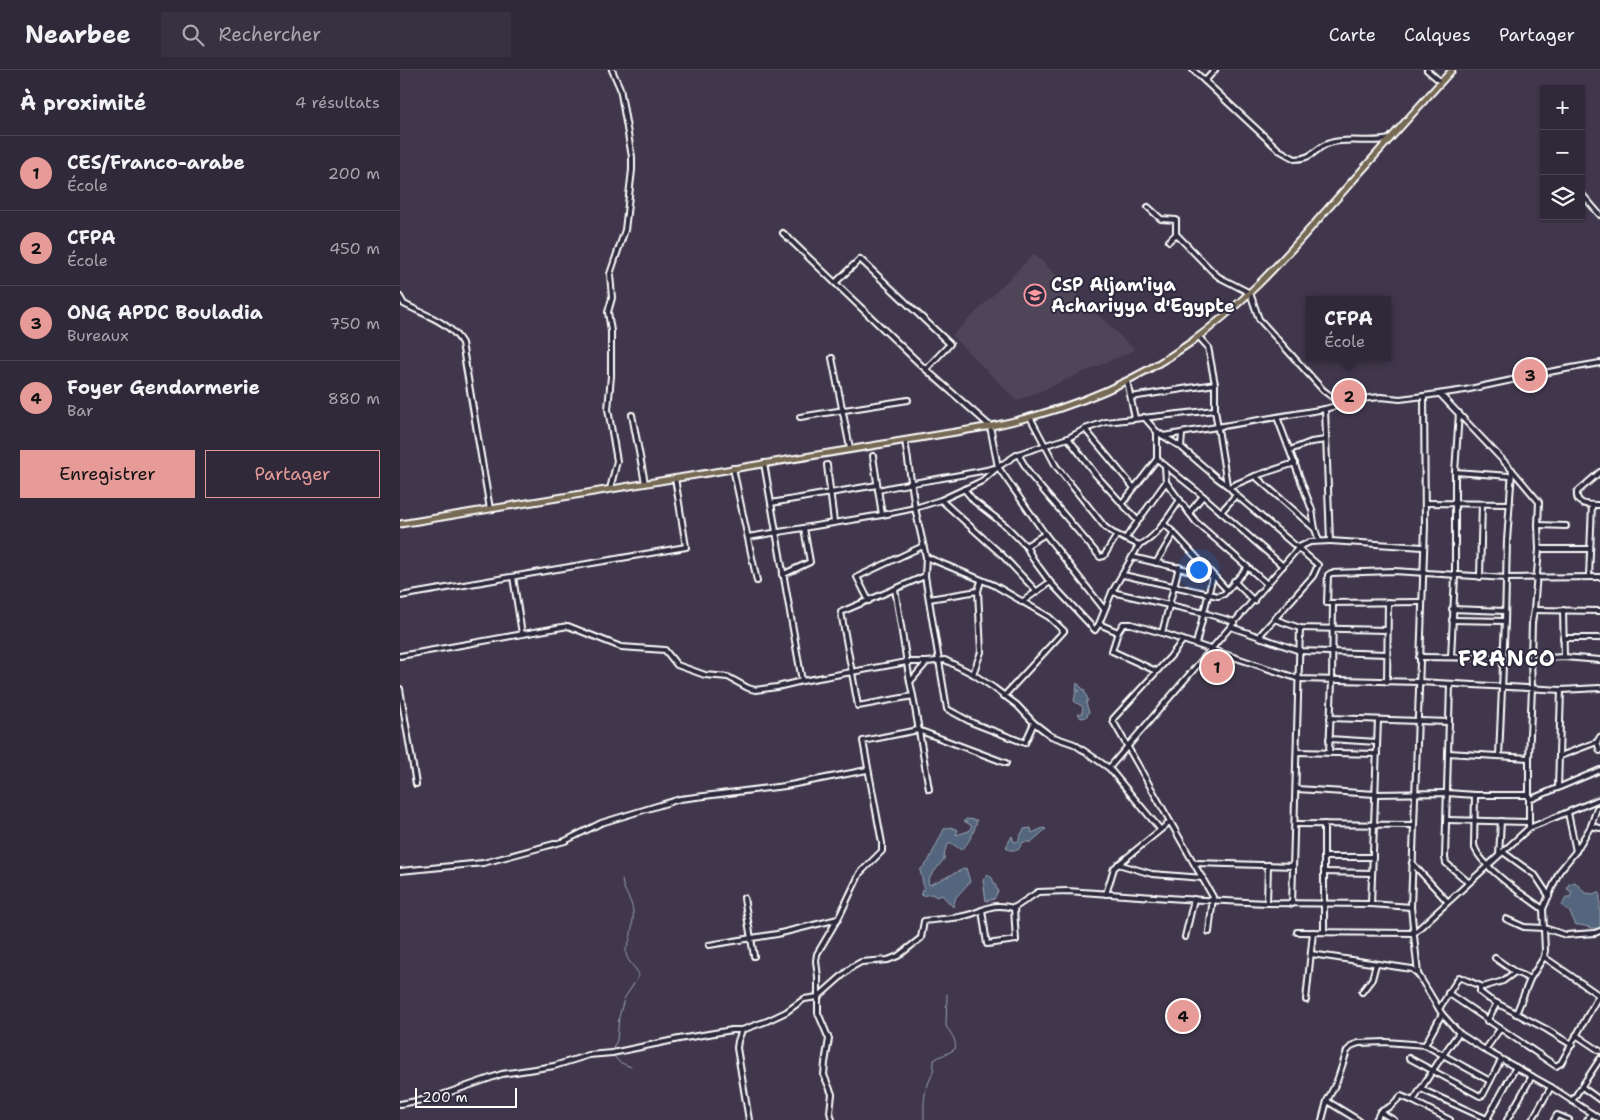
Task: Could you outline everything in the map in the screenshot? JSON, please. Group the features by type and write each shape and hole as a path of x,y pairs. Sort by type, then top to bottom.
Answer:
{"highway":[{"path":"400,524 990,426 1030,417 1085,400 1127,381 1170,356 1199,337 1250,293 1291,251 1452,70"}],"street":[{"path":"610,489 617,461 608,409 612,331 608,312 612,298 610,274 625,230 632,170 632,157 620,88 612,70"},
{"path":"1193,70 1283,154 1295,160 1310,156 1324,145 1334,142 1390,140"},
{"path":"1205,81 1215,70"},
{"path":"1427,70 1441,82"},
{"path":"1585,198 1600,215"},
{"path":"1148,206 1161,219 1176,220 1176,234 1219,277 1250,293 1259,319 1323,390 1340,403"},
{"path":"783,234 926,369 990,426 998,467 1045,534 1104,609"},
{"path":"1169,241 1176,234"},
{"path":"835,283 860,259 950,344 926,369"},
{"path":"400,297 404,304 447,326 458,336 462,344 490,509"},
{"path":"1199,337 1208,348 1215,384 1215,410 1228,486"},
{"path":"832,358 850,448"},
{"path":"1163,436 1325,409 1340,403 1360,399 1381,397 1400,399 1440,394 1600,363"},
{"path":"1127,381 1135,418"},
{"path":"1131,397 1215,384"},
{"path":"1440,394 1539,500 1539,549 1532,623 1529,828"},
{"path":"1424,396 1425,503 1411,908 1418,974 1438,1009 1458,1033 1501,1060 1551,1087 1600,1119"},
{"path":"800,417 908,400"},
{"path":"1325,409 1330,541"},
{"path":"748,537 882,515 941,500 987,478 998,467 1018,454 1068,438 1085,429 1106,422 1215,410"},
{"path":"1451,657 1455,472 1459,413"},
{"path":"632,415 645,483"},
{"path":"1030,417 1056,466 1105,528 1139,544"},
{"path":"1144,417 1158,432 1181,447 1228,486 1318,565 1316,572 1261,634 1262,638"},
{"path":"1277,418 1312,510 1319,542"},
{"path":"1085,429 1134,488"},
{"path":"1122,504 1157,458 1158,432"},
{"path":"1181,447 1182,434"},
{"path":"1068,438 1096,475 1138,521"},
{"path":"905,440 915,508 926,557 925,576 947,709 973,722 1025,743 1034,723"},
{"path":"1290,450 1311,442 1326,440"},
{"path":"1018,454 1031,476 1100,557 1104,556 1117,535"},
{"path":"873,456 882,515"},
{"path":"1157,458 1283,566"},
{"path":"764,463 782,575 802,681"},
{"path":"1228,486 1295,463"},
{"path":"827,465 834,522"},
{"path":"1165,466 1166,482 1189,514 1267,584"},
{"path":"771,503 968,474 998,467"},
{"path":"733,468 757,582"},
{"path":"1499,756 1510,476 1512,470"},
{"path":"1455,472 1510,476"},
{"path":"1600,472 1577,492 1576,496 1579,502 1600,505"},
{"path":"1255,476 1315,529"},
{"path":"400,596 686,547 675,478"},
{"path":"1125,538 1166,482"},
{"path":"964,489 974,501 1006,526 1026,546 1050,582 1095,630 1112,592 1139,544 1146,541 1163,523 1180,500"},
{"path":"1221,512 1236,495"},
{"path":"1189,514 1203,496"},
{"path":"941,500 1002,555 1036,591"},
{"path":"1425,503 1509,504"},
{"path":"1480,577 1482,504"},
{"path":"1590,577 1589,549 1592,505"},
{"path":"1163,523 1227,590"},
{"path":"1538,525 1566,526"},
{"path":"782,575 810,562 804,528"},
{"path":"1156,563 1174,533"},
{"path":"1026,546 1045,534"},
{"path":"1109,768 1299,547 1307,543 1330,541 1423,547"},
{"path":"869,601 857,577 924,546"},
{"path":"1539,549 1589,549"},
{"path":"926,557 994,586 1049,617 1064,630 1004,696"},
{"path":"1132,557 1213,576"},
{"path":"1162,633 1179,567"},
{"path":"1123,575 1218,596 1224,594 1248,567"},
{"path":"1421,602 1327,603 1327,576 1330,574 1394,571 1506,578 1600,577"},
{"path":"912,696 858,706 842,612 925,576"},
{"path":"1196,644 1213,576"},
{"path":"513,577 522,634"},
{"path":"973,674 981,652 978,592 982,581"},
{"path":"1234,581 1254,601"},
{"path":"1022,602 1050,582"},
{"path":"895,590 929,790"},
{"path":"929,599 978,592"},
{"path":"1112,592 1235,622"},
{"path":"1387,682 1388,602"},
{"path":"1329,753 1333,603"},
{"path":"1452,610 1505,611"},
{"path":"1534,610 1600,611"},
{"path":"1563,610 1564,657"},
{"path":"1274,619 1300,628 1387,630"},
{"path":"1452,620 1505,622"},
{"path":"1099,624 1118,632"},
{"path":"1156,671 1112,651 1118,632 1124,624 1162,633 1299,679 1419,682 1560,690 1600,688"},
{"path":"400,656 568,626 621,647 665,650 678,665 705,675 728,677 748,688 756,690 907,662 945,660 973,674 1017,705 1034,723 1051,736 1087,751 1109,768 1160,829"},
{"path":"1231,627 1300,651 1387,654"},
{"path":"1292,904 1300,628"},
{"path":"1563,638 1600,638"},
{"path":"1183,640 1113,721 1213,897 1209,932"},
{"path":"1419,656 1503,658"},
{"path":"1531,658 1564,657 1600,660"},
{"path":"910,682 927,662"},
{"path":"1450,685 1445,860 1468,882"},
{"path":"400,688 416,784"},
{"path":"1558,788 1560,690"},
{"path":"1330,718 1449,722"},
{"path":"1371,904 1378,720"},
{"path":"832,1120 830,1112 832,1094 824,1075 829,1039 818,1013 816,961 817,954 838,919 860,874 882,851 863,741 918,730 1006,763"},
{"path":"1560,756 1596,742 1600,737"},
{"path":"1329,739 1377,742"},
{"path":"1596,742 1600,751"},
{"path":"1297,752 1376,754"},
{"path":"1448,753 1529,758"},
{"path":"400,871 483,863 565,841 601,823 680,799 785,786 867,770"},
{"path":"1296,789 1375,794 1447,793 1529,798 1600,770"},
{"path":"1475,795 1474,849 1487,866 1543,909"},
{"path":"1297,932 1414,933 1529,828 1600,799 1599,808 1591,826 1576,851 1559,872 1543,909 1544,957 1530,979 1516,1014"},
{"path":"1568,813 1576,851"},
{"path":"1447,820 1528,822"},
{"path":"1501,821 1501,854"},
{"path":"1106,894 1114,868 1170,822"},
{"path":"1295,824 1413,825"},
{"path":"1324,824 1324,932"},
{"path":"1591,826 1600,828"},
{"path":"1501,854 1535,875 1549,896"},
{"path":"1324,857 1373,856"},
{"path":"1412,862 1447,901"},
{"path":"1195,863 1293,866"},
{"path":"1118,864 1152,874 1203,878"},
{"path":"1267,903 1268,865"},
{"path":"1324,872 1372,873"},
{"path":"400,1104 433,1098 502,1074 554,1066 589,1055 612,1053 680,1038 742,1030 786,1012 804,999 818,997 852,966 861,962 888,960 898,956 921,938 924,921 961,917 990,906 1014,908 1038,892 1067,891 1194,900 1292,904 1371,904 1411,908"},
{"path":"744,898 754,956"},
{"path":"1185,937 1194,900"},
{"path":"982,910 987,944 1016,940 1014,908"},
{"path":"710,944 777,934 838,919"},
{"path":"1506,919 1524,926 1544,928 1566,934 1595,933 1600,931"},
{"path":"1306,1000 1314,932"},
{"path":"1310,954 1412,970 1418,974"},
{"path":"1448,993 1556,1066 1561,1063 1600,996 1544,957"},
{"path":"1495,958 1515,972 1530,979"},
{"path":"1362,992 1372,979 1376,964"},
{"path":"1480,987 1503,981 1515,972"},
{"path":"1438,1009 1458,977 1475,983 1480,987 1480,992 1497,1003 1572,1045"},
{"path":"1487,1020 1497,1003"},
{"path":"1425,1045 1442,1014"},
{"path":"1485,1050 1500,1029"},
{"path":"742,1030 738,1041 738,1048 749,1120"},
{"path":"1413,1101 1458,1033"},
{"path":"1576,1035 1600,1051"},
{"path":"1322,1120 1327,1101 1335,1087 1347,1051 1356,1044 1386,1042 1425,1045 1490,1081"},
{"path":"1409,1058 1480,1096 1483,1095 1501,1060"},
{"path":"1572,1101 1600,1058"},
{"path":"1421,1089 1488,1119 1516,1067"},
{"path":"1507,1120 1532,1076"},
{"path":"1532,1120 1551,1087"},
{"path":"1582,1087 1600,1100"},
{"path":"1376,1120 1380,1112 1391,1106 1401,1096 1449,1120"},
{"path":"1327,1101 1358,1120"},
{"path":"1380,1112 1394,1120"},
{"path":"1554,1120 1560,1114 1569,1120"},
{"path":"1587,1120 1591,1114"}],"shaded area":[{"name":"CSP Aljam'iya Achariyya d'Egypte","path":"1034,254 1135,350 1017,401 952,336"}],"water":[{"path":"1077,683 1084,690 1088,700 1086,703 1089,712 1086,717 1081,718 1078,714 1082,713 1083,707 1074,701 1076,691 1080,691 1076,689"},
{"path":"966,819 977,820 969,841 961,850 950,842 945,850 944,859 928,880 929,885 966,868 970,882 956,897 953,907 942,895 937,897 931,894 922,896 921,893 924,888 920,870 928,862 944,829 950,827 958,830 956,835 969,831 972,826 964,821"},
{"path":"1031,828 1032,833 1043,828 1046,829 1031,842 1023,842 1018,850 1009,850 1006,847 1012,836 1014,842 1019,841 1024,829"},
{"path":"988,874 998,891 994,899 986,901 983,880"},
{"path":"1575,882 1585,893 1600,893 1600,928 1576,925 1569,911 1562,906 1566,897 1570,897 1572,892 1567,889 1569,884"}],"waterway":[{"path":"612,1051 617,1040 619,1017 624,999 639,976 628,960 626,953 631,936 633,915 631,903 622,880"},
{"path":"924,1120 925,1095 933,1072 934,1060 955,1049 952,1034 946,1026 947,994"},
{"path":"613,1055 619,1062 631,1067"}],"place":[{"name":"CSP Aljam'iya Achariyya d'Egypte","path":"1035,295"},
{"name":"ONG APDC Bouladia","path":"1530,375"},
{"name":"CFPA","path":"1349,396"},
{"name":"CES/Franco-arabe","path":"1217,667"},
{"name":"Foyer Gendarmerie","path":"1183,1016"}],"district":[{"name":"FRANCO","path":"1507,658"}]}
